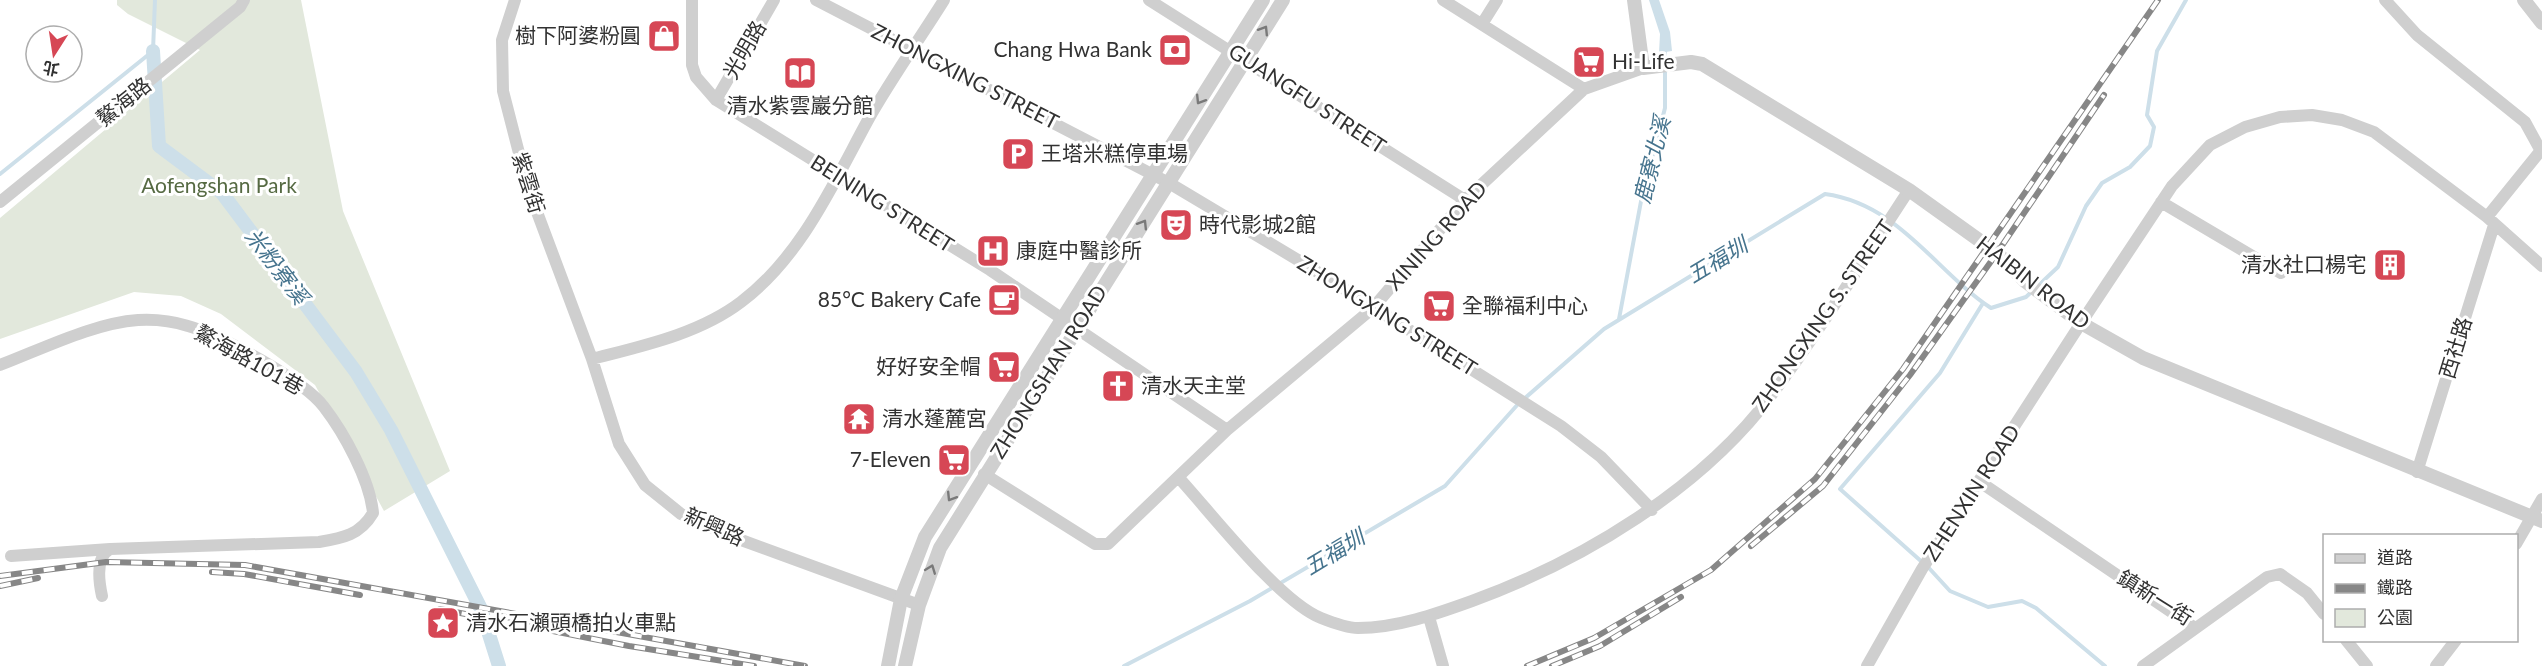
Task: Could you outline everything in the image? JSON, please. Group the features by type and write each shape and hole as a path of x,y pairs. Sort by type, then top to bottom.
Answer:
{"street":[{"name":"鰲海路","path":"0,202 240,7 244,0"},
{"name":"紫雲街","path":"515,0 502,40 502,91 528,188 592,360"},
{"name":"BEINING STREET","path":"692,0 692,64 696,76 716,99 1078,328 1227,430"},
{"name":"光明路","path":"716,99 774,0"},
{"name":"ZHONGXING STREET","path":"816,0 1169,183 1561,426 1601,457 1652,510"},
{"path":"592,360 705,324 741,302 792,250 839,177 869,118 944,0"},
{"name":"GUANGFU STREET","path":"1149,0 1465,200"},
{"name":"ZHONGSHAN ROAD","path":"888,666 902,599 925,537 1263,0"},
{"name":"ZHONGSHAN ROAD","path":"905,666 919,605 940,548 984,474 1283,0"},
{"path":"1443,0 1584,89"},
{"path":"1482,24 1497,0"},
{"path":"1634,0 1643,68"},
{"path":"2385,0 2417,35 2525,122 2533,132 2541,150 2490,221"},
{"path":"2524,0 2542,23"},
{"name":"HAIBIN ROAD","path":"1643,68 1690,62 1702,64 1909,190 1997,253 2026,282 2081,323 2143,358 2537,520"},
{"name":"XINING ROAD","path":"984,474 1095,544 1108,544 1227,430 1373,308 1465,200 1584,89 1643,68"},
{"name":"ZHENXIN ROAD","path":"1867,666 1922,569 2081,323 2161,202 2189,165 2210,145 2245,127 2280,117 2312,115 2342,120 2374,132 2490,221 2542,266"},
{"name":"ZHONGXING S. STREET","path":"1179,478 1285,595 1319,617 1357,628 1429,617 1512,586 1579,553 1652,510 1731,441 1773,394 1909,190"},
{"path":"2161,202 2280,273"},
{"name":"西社路","path":"2417,472 2490,221"},
{"name":"鰲海路101巷","path":"0,365 113,324 139,320 164,321 188,326 212,335 295,381 323,405 356,462 372,498 373,513 364,527 349,537 319,542 110,549 10,556"},
{"name":"新興路","path":"592,360 619,444 645,484 681,514 733,537 919,605"},
{"name":"鎮新一街","path":"1980,482 2195,628 2267,577 2280,574 2307,593 2323,612"},
{"path":"2518,543 2537,520 2542,499"},
{"path":"102,596 99,581 101,559 104,552 110,549"},
{"path":"1429,617 1443,666"},
{"path":"2143,666 2195,628"},
{"path":"2348,642 2367,666"},
{"path":"2436,666 2454,642"}],"green space":[{"name":"Aofengshan Park","path":"117,0 301,0 343,211 450,471 384,511 315,385 221,314 181,296 134,292 0,339 0,218 200,50 128,14 117,5"}],"water":[{"path":"1649,0 1659,0 1670,32 1672,51 1659,53 1660,34"}],"waterway":[{"name":"米粉寮溪","path":"0,174 153,51 155,0"},
{"name":"五福圳","path":"1524,399 1604,329 1825,194 1851,200 1895,225 1991,308 2026,297 2058,267 2086,206 2102,183 2130,167 2150,146 2154,127 2147,115 2157,51 2186,0"},
{"name":"鹿寮北溪","path":"1619,319 1642,196 1665,108 1665,49"},
{"name":"米粉寮溪","path":"153,51 159,146 222,193 356,372 391,430 481,609 499,666"},
{"path":"1922,562 1840,489 1940,373 1983,303"},
{"name":"五福圳","path":"1124,666 1250,601 1445,486 1519,403"},
{"path":"1928,567 1950,591 1988,607 2022,601 2036,608 2105,666"}],"railway":[{"path":"1527,666 1594,638 1711,570 1815,479 1903,369 2158,0"},
{"path":"1751,546 1823,486 1910,375 1997,253 2104,95"},
{"path":"0,576 106,562 245,565 805,666"},
{"path":"212,572 244,574 360,595"},
{"path":"0,586 38,578"},
{"path":"1552,666 1600,646 1681,597"},
{"path":"440,609 629,646 754,666"}],"place":[{"name":"樹下阿婆粉圓","path":"664,36"},
{"name":"Chang Hwa Bank","path":"1175,50"},
{"name":"Hi-Life","path":"1589,62"},
{"name":"清水紫雲巖分館","path":"800,73"},
{"name":"王塔米糕停車場","path":"1018,154"},
{"name":"時代影城2館","path":"1176,225"},
{"name":"康庭中醫診所","path":"993,251"},
{"name":"清水社口楊宅","path":"2390,265"},
{"name":"85°C Bakery Cafe","path":"1004,300"},
{"name":"全聯福利中心","path":"1439,306"},
{"name":"好好安全帽","path":"1004,367"},
{"name":"清水天主堂","path":"1118,386"},
{"name":"清水蓬麓宮","path":"859,419"},
{"name":"7-Eleven","path":"954,460"},
{"name":"清水石瀨頭橋拍火車點","path":"443,623"}]}
